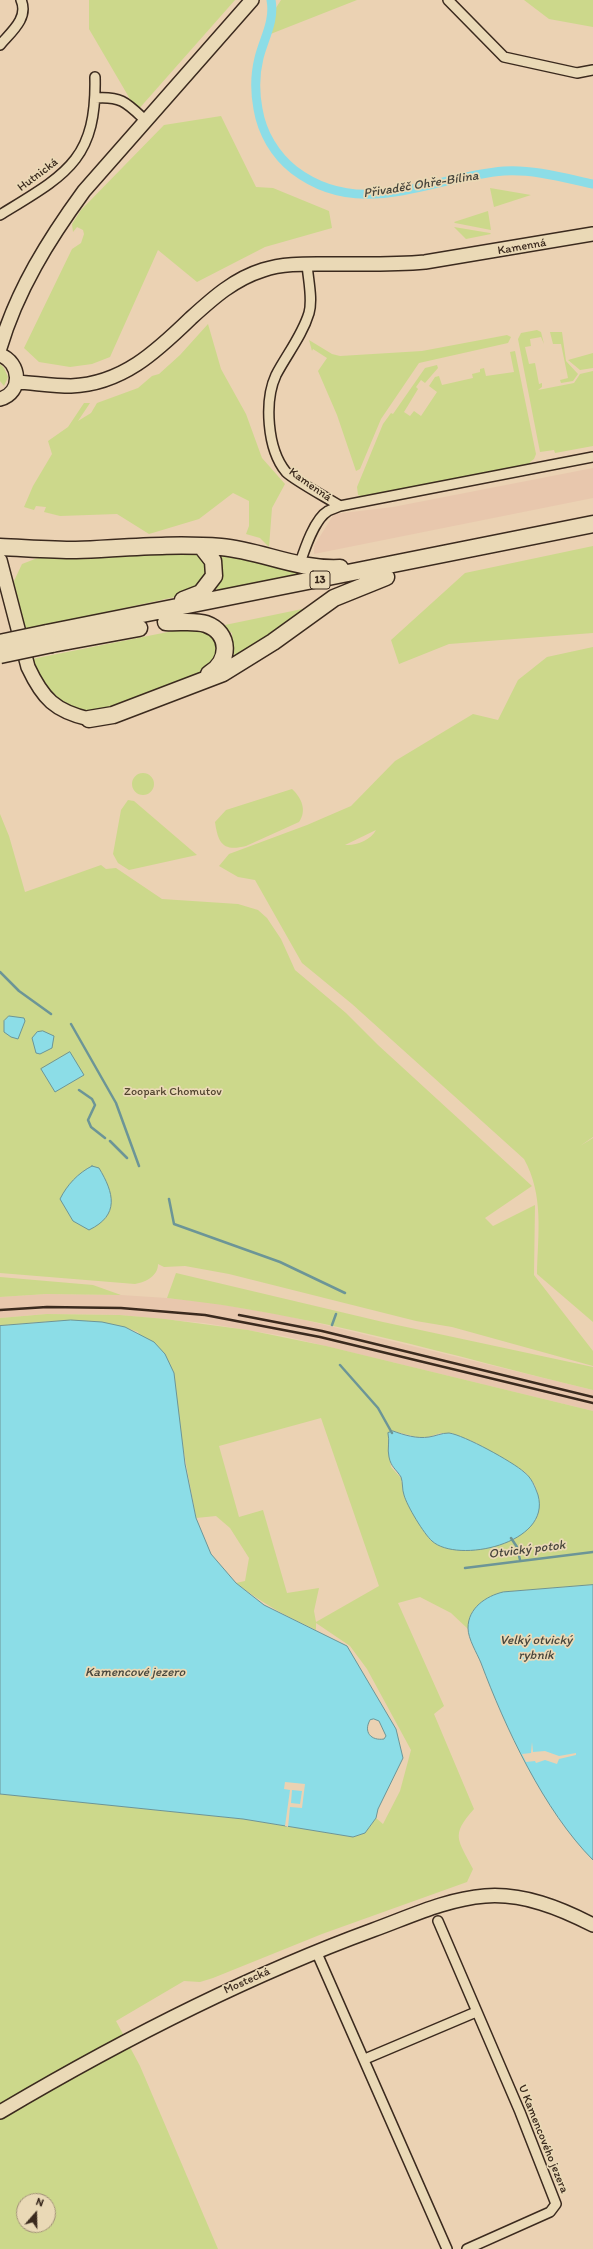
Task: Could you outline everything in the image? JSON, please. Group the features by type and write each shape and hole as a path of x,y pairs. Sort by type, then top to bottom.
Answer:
{"highway":[{"name":"13","path":"0,644 50,639 166,622 593,524"},
{"name":"13","path":"0,655 50,639 142,616 593,536"},
{"path":"0,547 73,550 202,547 235,550 299,566 323,569 385,572"},
{"path":"142,616 202,593 214,576 213,561 202,547"},
{"path":"90,719 113,715 198,681 223,673 241,663 334,598 385,572"},
{"path":"166,622 206,624 223,638 226,645 223,662 216,670 198,681"}],"street":[{"path":"0,45 22,19 24,7 20,0"},
{"path":"0,348 6,326 42,254 60,224 84,191 252,0"},
{"path":"448,0 504,57 577,73 593,70"},
{"name":"Hutnická","path":"0,215 42,189 61,175 76,159 91,129 95,98 95,77"},
{"path":"95,98 110,97 123,100 146,121"},
{"name":"Kamenná","path":"17,382 71,386 114,377 133,368 150,356 209,301 244,278 264,269 307,264 399,264 426,262 593,234"},
{"name":"Kamenná","path":"307,264 309,312 296,342 276,375 272,388 269,425 273,446 286,472 340,506 593,457"},
{"path":"0,355 11,361 15,367 17,382 10,394 0,399"},
{"path":"299,566 308,541 320,519 328,511 340,506"},
{"path":"0,560 28,667 35,683 43,695 53,705 65,712 90,719"},
{"name":"Mostecká","path":"0,2112 101,2053 175,2014 316,1951 432,1908 464,1899 484,1896 512,1896 547,1905 593,1925"},
{"name":"U Kamencového jezera","path":"438,1921 520,2112 556,2204 550,2212 467,2249"},
{"path":"316,1951 365,2059 447,2249"},
{"path":"365,2059 476,2012"}],"shaded area":[{"path":"593,468 593,498 314,554 314,546 334,514 393,507"},
{"path":"46,1294 121,1295 167,1298 207,1302 288,1316 593,1390 593,1411 284,1336 204,1323 120,1315 47,1314 0,1318 0,1297"}],"green space":[{"path":"89,0 235,0 137,111 89,29"},
{"path":"281,0 357,0 268,35 274,11"},
{"path":"524,0 593,0 593,27 549,19"},
{"path":"221,116 256,187 273,188 329,211 332,228 265,247 197,282 158,250 110,357 92,364 70,367 39,362 24,348 72,249 81,243 84,234 83,230 77,227 73,232 72,224 81,210 164,125"},
{"path":"490,188 531,195 494,207"},
{"path":"488,211 491,230 454,222"},
{"path":"454,227 490,233 491,234 466,239"},
{"path":"208,324 221,369 246,414 262,458 285,484 272,508 269,547 260,538 246,534 249,526 249,501 233,493 199,519 149,534 117,514 60,516 44,512 46,507 36,506 34,510 24,507 33,486 52,454 48,441 68,427 84,403 90,403 78,421 91,413 97,403 138,388 152,376 159,374 180,355"},
{"path":"537,330 541,332 544,344 541,337 530,339 531,346 525,347 529,364 535,363 539,384 542,383 542,387 538,390 574,383 580,374 593,371 593,446 555,453 554,450 540,452 518,339 521,333"},
{"path":"550,332 562,332 566,361 578,374 573,381 561,383 560,380 568,378 561,344 553,344"},
{"path":"507,335 511,337 508,343 419,363 381,419 360,469 356,471 337,415 318,371 327,358 313,349 312,351 309,340 332,354 340,356 422,351"},
{"path":"515,351 536,454 534,459 530,462 532,465 363,497 358,495 357,487 383,424 391,413 393,414 425,368 437,365 438,368 425,383 421,380 416,387 418,389 404,412 410,416 414,411 421,416 437,392 429,386 435,377 439,376 442,385 473,378 472,374 480,372 480,369 484,368 486,376 514,372 510,352"},
{"path":"593,353 593,368 580,370 568,360"},
{"path":"0,364 4,368 8,377 4,386 0,381"},
{"path":"593,546 593,633 449,644 399,664 391,640 465,573"},
{"path":"195,552 206,562 206,582 184,595 24,630 13,583 22,564 55,554"},
{"path":"217,554 238,557 298,572 298,575 218,590 216,589 219,576"},
{"path":"307,608 237,656 234,656 233,653 232,633 220,626"},
{"path":"200,629 206,631 220,644 211,669 122,704 105,709 90,711 76,709 64,704 53,694 32,659 178,630"},
{"path":"593,647 593,1137 580,1146 593,1138 593,1322 537,1274 539,1229 537,1200 535,1186 524,1159 352,1004 302,963 255,880 238,877 219,866 229,854 307,825 351,806 395,761 473,714 498,720 518,680 547,657","holes":["376,830 374,834 363,842 345,845"]},
{"path":"143,773 151,776 154,784 151,792 143,795 135,792 132,784 135,776"},
{"path":"292,789 301,800 303,809 299,822 246,846 232,848 223,844 218,835 215,822 226,810"},
{"path":"128,800 134,801 197,855 129,870 118,863 113,854 121,810"},
{"name":"Zoopark Chomutov","path":"0,814 9,836 25,892 101,865 106,869 116,868 162,899 238,904 258,910 267,918 281,939 295,970 346,1013 378,1045 532,1186 485,1218 493,1226 535,1205 534,1275 593,1351 593,1366 452,1327 416,1321 229,1274 185,1266 164,1267 158,1264 156,1272 151,1278 135,1284 0,1273"},
{"path":"176,1273 383,1322 593,1367 593,1390 328,1325 221,1305 167,1298"},
{"path":"0,1277 93,1285 121,1295 46,1294 0,1297"},
{"path":"47,1314 120,1315 165,1319 248,1330 326,1346 593,1411 593,1585 503,1592 472,1612 468,1629 451,1613 420,1597 398,1603 444,1706 434,1714 474,1809 466,1818 459,1832 460,1844 473,1869 467,1882 322,1934 213,1978 200,1982 184,1981 116,2021 140,2066 218,2249 0,2249 0,1794 108,1803 126,1807 243,1819 353,1837 365,1833 376,1818 383,1824 400,1791 411,1750 367,1669 350,1646 316,1623 316,1630 285,1615 255,1597 236,1583 245,1581 249,1558 230,1528 216,1516 196,1518 179,1426 138,1332 121,1326 87,1321 52,1321 0,1326 0,1318","holes":["321,1418 379,1586 316,1622 314,1611 319,1588 287,1593 263,1510 239,1517 219,1446","393,1431 416,1437 428,1437 441,1433 451,1433 474,1442 525,1472 535,1485 539,1500 535,1521 513,1540 433,1542 404,1495 401,1478 391,1467 388,1448"]}],"water":[{"path":"9,1016 24,1018 25,1021 18,1039 11,1037 4,1032 4,1021"},
{"path":"43,1031 54,1036 52,1048 40,1054 36,1053 32,1038 37,1032"},
{"path":"70,1052 84,1075 55,1092 41,1069"},
{"path":"92,1166 99,1168 104,1177 111,1195 111,1203 110,1210 106,1218 89,1230 73,1221 60,1199 73,1180"},
{"name":"Kamencové jezero","path":"71,1320 102,1322 125,1327 154,1342 165,1354 174,1373 185,1464 196,1518 211,1554 236,1583 264,1605 347,1646 396,1729 403,1758 378,1809 376,1818 365,1833 353,1837 243,1819 0,1794 0,1326","holes":["374,1719 379,1721 386,1736 384,1739 375,1739 368,1732 367,1728 370,1720"]},
{"path":"393,1431 415,1437 429,1437 449,1433 466,1439 510,1462 527,1474 538,1495 538,1512 531,1526 517,1537 500,1545 480,1549 461,1550 444,1548 432,1541 412,1513 403,1493 401,1477 392,1466 388,1454 388,1433"},
{"name":"Velký otvický rybník","path":"593,1585 593,1860 558,1818 542,1793 514,1741 471,1641 468,1628 471,1614 479,1604 490,1596 503,1592"}],"pier":[{"path":"532,1742 533,1752 545,1751 559,1756 576,1753 576,1755 559,1759 557,1764 545,1760 536,1763 535,1761 526,1762 522,1754 531,1753"},
{"path":"285,1782 305,1784 302,1808 290,1807 288,1827 285,1826 290,1790 284,1789","holes":["292,1790 302,1791 300,1804 291,1803"]}],"waterway":[{"name":"Přivaděč Ohře-Bílina","path":"271,0 272,15 259,58 257,70 256,97 260,118 270,143 281,158 294,170 319,185 345,193 370,194 396,192 476,175 504,171 526,171 549,174 593,184"},
{"path":"0,972 19,991 51,1014"},
{"path":"71,1024 116,1103 139,1166"},
{"path":"79,1090 92,1099 95,1105 88,1120 91,1127 105,1138"},
{"path":"110,1141 127,1158"},
{"path":"169,1199 174,1224 280,1262 345,1293"},
{"path":"332,1325 336,1314"},
{"path":"340,1365 378,1408 392,1433"},
{"path":"511,1538 517,1547 520,1560"},
{"name":"Otvický potok","path":"465,1568 593,1552"}],"railway":[{"path":"0,1310 47,1307 121,1308 205,1315 320,1337 593,1403"},
{"path":"239,1315 322,1331 593,1397"}]}
